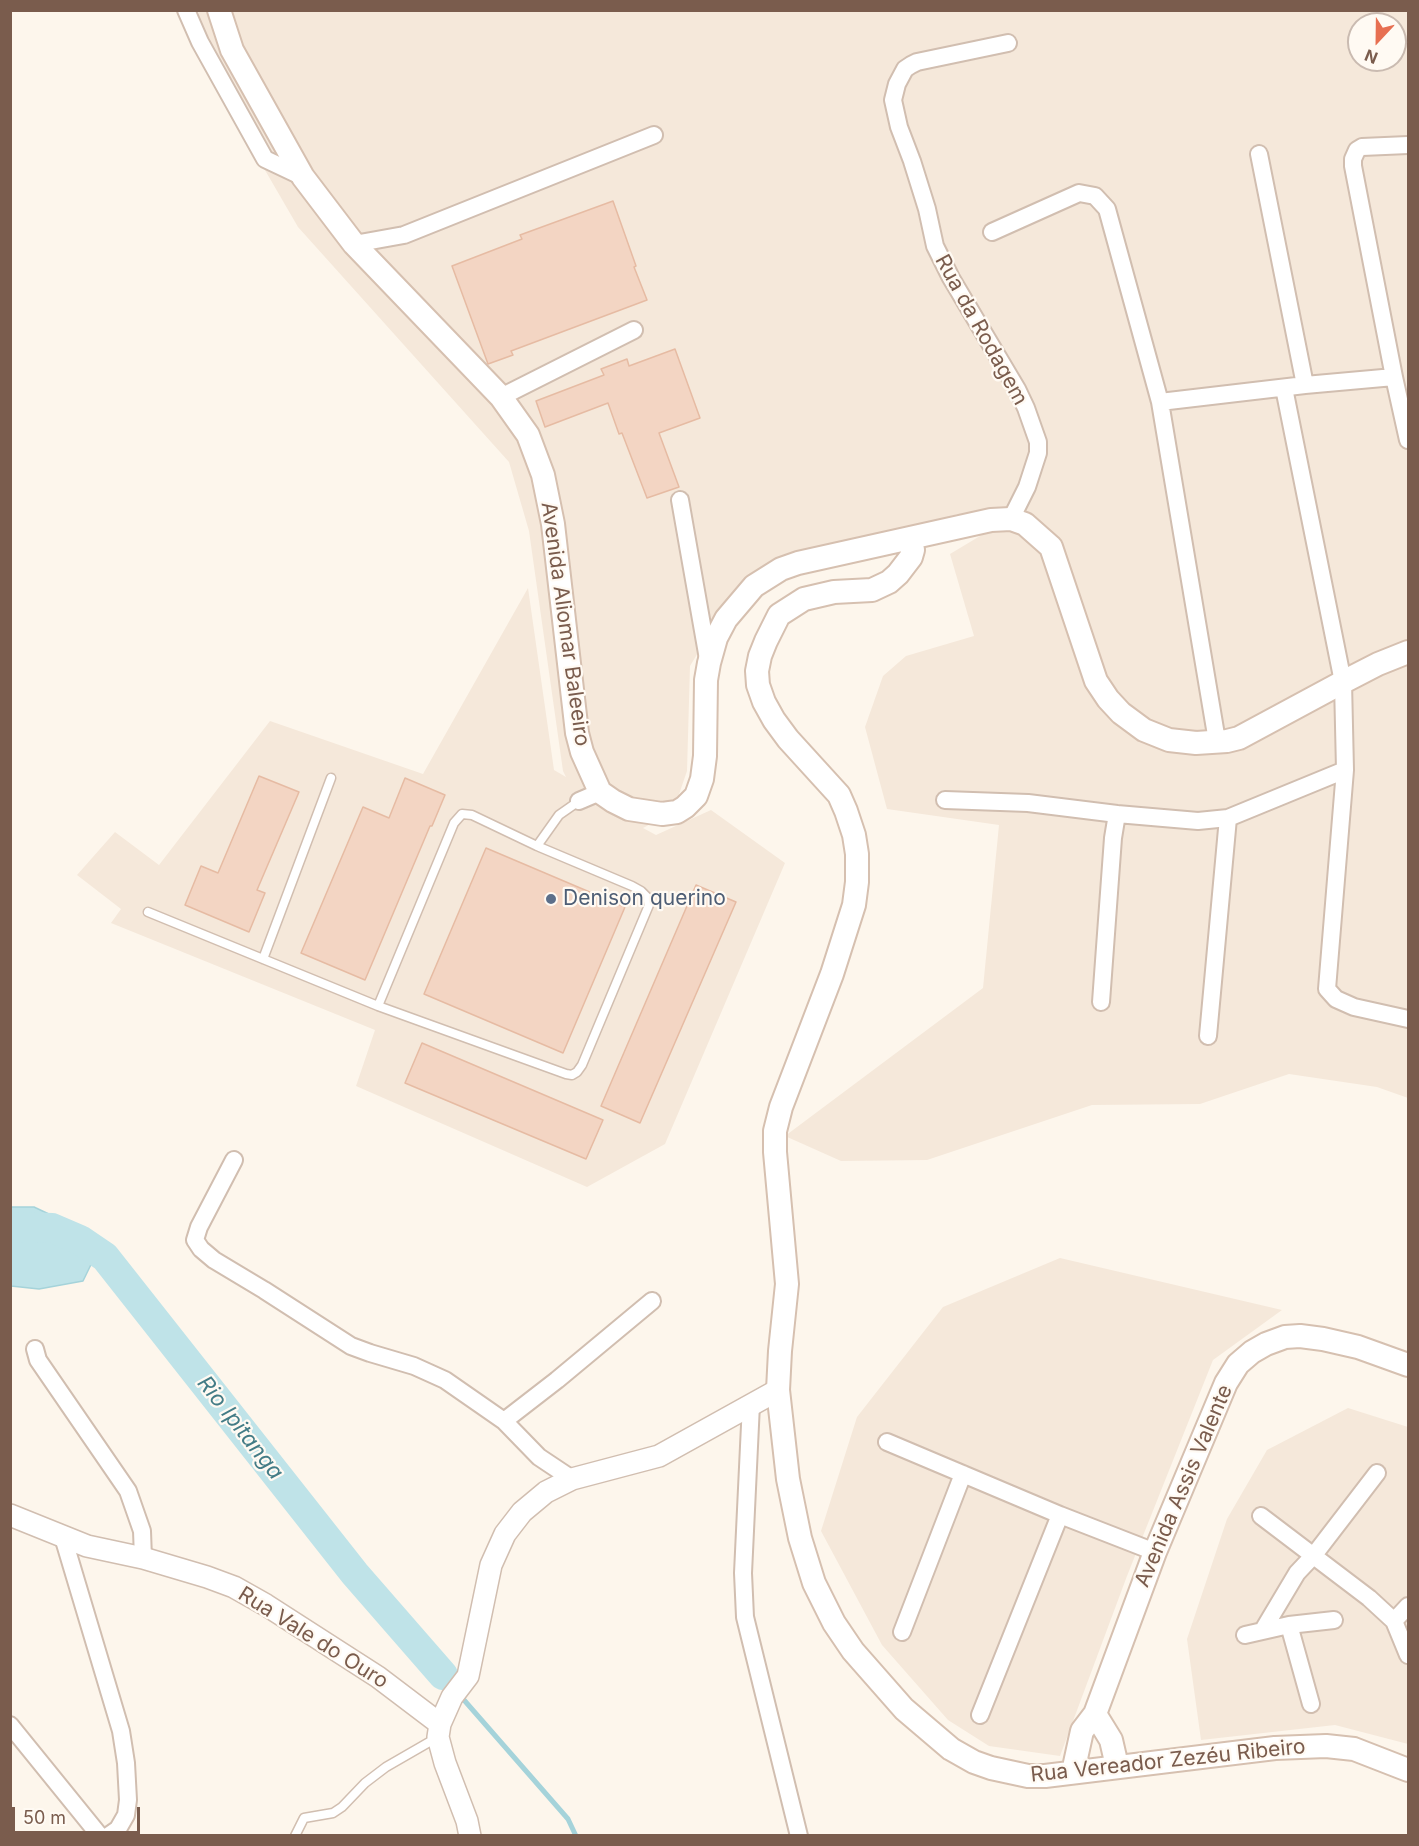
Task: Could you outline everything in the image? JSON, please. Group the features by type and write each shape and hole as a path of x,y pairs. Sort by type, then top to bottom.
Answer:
{"main road":[{"name":"Avenida Aliomar Baleeiro","path":"219,10 232,50 303,177 354,244 501,397 528,435 543,476 553,524 577,733 582,753 600,792"},
{"path":"600,792 629,809 662,814 677,812 696,796 702,779 705,756 706,680 709,663 716,638 726,619 754,586 781,569 798,562 906,551 934,534 991,520 1011,519 1025,524 1051,547 1096,681 1121,713 1144,730 1169,740 1196,743 1239,738 1378,664 1408,652"},
{"name":"Rua Vereador Zezéu Ribeiro","path":"906,551 890,582 872,590 834,592 804,599 779,615 760,656 757,671 758,685 774,720 838,795 854,835 856,854 857,882 854,905 832,974 781,1107 776,1131 775,1152 787,1284 778,1390 788,1479 800,1538 814,1583 834,1623 853,1651 904,1709 951,1749 974,1762 1010,1774 1028,1776 1073,1773 1275,1748 1326,1746 1353,1749 1408,1770"},
{"name":"Avenida Assis Valente","path":"1073,1773 1082,1731 1095,1714 1155,1552 1226,1383 1238,1364 1266,1344 1285,1337 1300,1336 1358,1347 1408,1365"},
{"path":"1095,1714 1111,1740 1117,1766"}],"street":[{"path":"186,10 200,42 265,159 303,177"},
{"name":"Rua da Rodagem","path":"1008,43 917,62 905,69 897,84 893,100 899,127 927,209 938,253 1017,389 1038,442 1038,453 1027,487 1011,519"},
{"path":"354,244 404,235 654,135"},
{"path":"1408,145 1362,147 1356,150 1353,159 1408,440"},
{"path":"1259,154 1305,385"},
{"path":"992,232 1079,193 1095,196 1107,209 1160,402 1217,741"},
{"path":"501,397 634,330"},
{"path":"1160,402 1394,377"},
{"path":"1284,388 1343,682 1344,770 1328,988 1336,999 1354,1007 1408,1019"},
{"path":"680,500 709,663"},
{"path":"945,800 1028,803 1198,821 1228,818 1344,770"},
{"path":"579,801 600,792"},
{"path":"1101,1002 1113,838 1117,814"},
{"path":"1208,1036 1228,818"},
{"path":"234,1160 199,1227 195,1240 201,1249 213,1260 351,1346 436,1375 504,1420 538,1457 572,1479"},
{"path":"504,1420 557,1380 651,1301"},
{"path":"35,1350 38,1360 128,1491 142,1531 143,1558"},
{"path":"470,1836 467,1821 445,1763 439,1731 452,1697 468,1676 491,1565 505,1534 522,1512 546,1492 572,1479 659,1456 778,1390"},
{"path":"751,1404 743,1573 745,1617 799,1836"},
{"path":"887,1442 1060,1515 1155,1552"},
{"path":"1263,1630 1297,1573 1314,1556 1377,1473"},
{"path":"902,1632 963,1474"},
{"name":"Rua Vale do Ouro","path":"10,1515 87,1546 143,1558 234,1587 378,1677 439,1731"},
{"path":"980,1715 1060,1515"},
{"path":"1261,1516 1369,1598 1394,1622 1408,1655"},
{"path":"63,1537 121,1731 126,1763 128,1800 126,1815 118,1829 108,1836"},
{"path":"1394,1622 1408,1605"},
{"path":"1245,1635 1289,1625 1334,1620"},
{"path":"1289,1625 1311,1704"},
{"path":"14,1736 100,1836"}],"lane":[{"path":"263,959 331,778"},
{"path":"537,846 559,815 579,801"},
{"path":"148,912 378,1006 572,1075 582,1065 649,905 646,897 632,886 537,846 472,815 462,814 457,818 378,1006"},
{"path":"295,1836 304,1818 333,1813 365,1783 439,1731"}],"shaded area":[{"path":"198,11 1408,11 1408,1098 1377,1087 1289,1074 1200,1104 1092,1105 927,1160 841,1161 785,1136 983,988 999,825 887,809 865,727 883,676 906,656 974,636 950,554 985,533 958,514 762,568 725,608 690,666 687,771 673,812 643,828 656,835 711,810 785,863 665,1144 587,1187 356,1086 375,1030 111,923 121,909 77,875 115,832 159,865 270,721 423,774 528,588 554,770 566,777 563,771 529,531 509,462 298,227 215,84"},
{"path":"1060,1258 1282,1310 1213,1360 1127,1576 1060,1756 989,1746 948,1720 882,1645 821,1531 857,1417 943,1307"},
{"path":"1348,1408 1408,1427 1408,1744 1335,1725 1201,1740 1187,1639 1227,1519 1267,1450"}],"water":[{"path":"11,1207 34,1207 70,1224 100,1246 83,1281 39,1289 11,1286"}],"building":[{"path":"613,201 647,300 511,351 513,355 488,364 452,266 522,239 520,235"},
{"path":"675,349 700,418 659,433 679,487 647,498 608,403 545,427 536,401 604,375 601,369 627,359 629,366"},
{"path":"259,776 299,792 257,890 265,893 249,932 185,905 201,866 218,873"},
{"path":"405,778 445,795 365,980 301,953 363,807 389,818"},
{"path":"486,848 625,907 563,1053 424,994"},
{"path":"696,885 736,902 640,1123 601,1106"},
{"path":"422,1043 603,1120 586,1159 405,1083"}],"waterway":[{"name":"Rio Ipitanga","path":"10,1228 52,1228 80,1240 105,1257 355,1574 443,1675"},
{"name":"Rio Ipitanga","path":"464,1700 568,1819 576,1836"}],"place":[{"name":"Denison querino","path":"551,899"}]}
